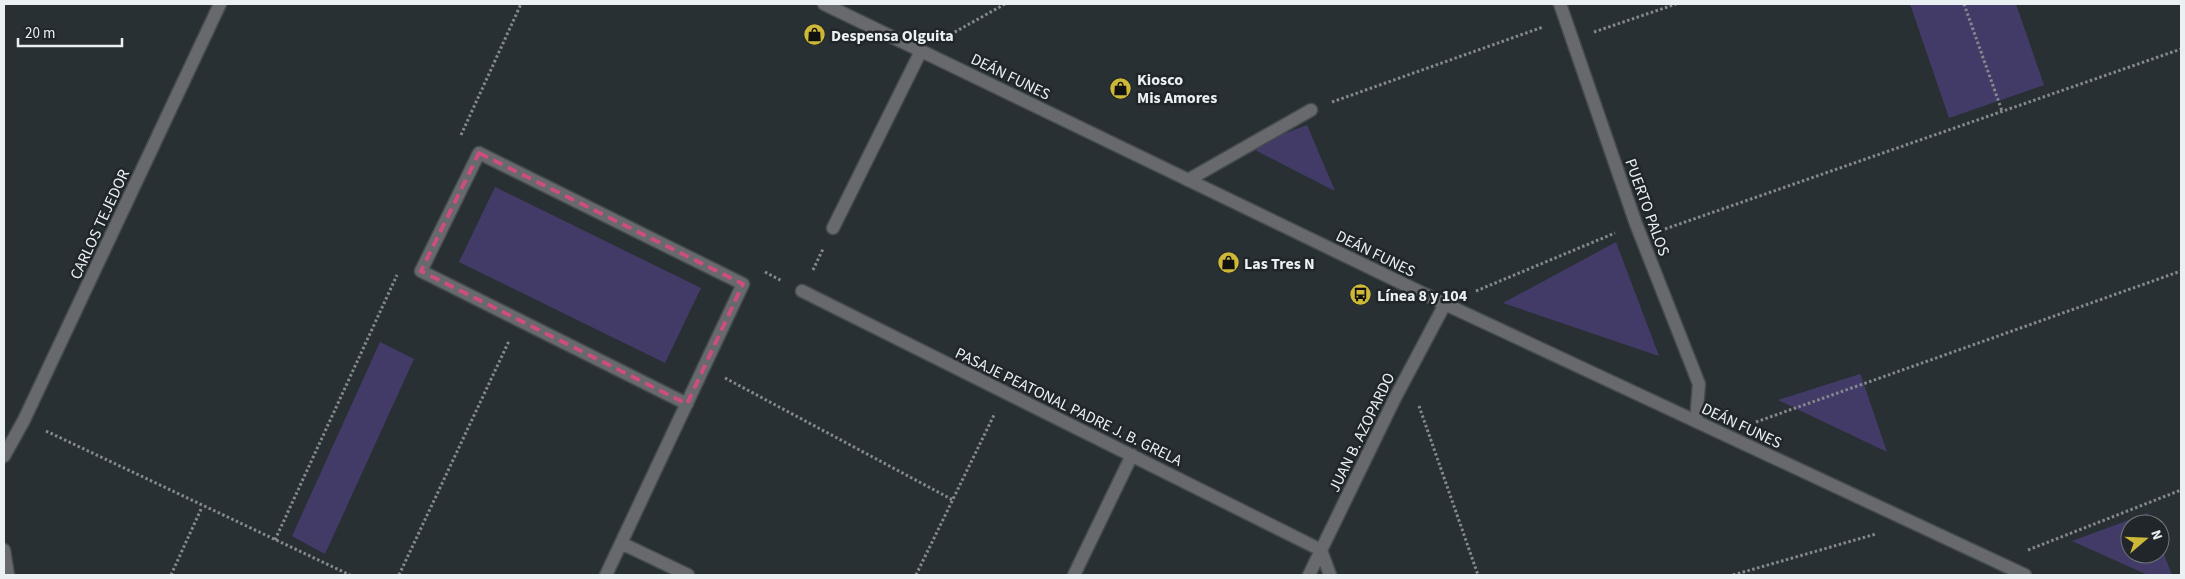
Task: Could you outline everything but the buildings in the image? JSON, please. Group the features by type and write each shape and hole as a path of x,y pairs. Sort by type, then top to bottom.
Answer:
{"street":[{"name":"CARLOS TEJEDOR","path":"4,456 24,420 220,4"},
{"name":"DEÁN FUNES","path":"824,4 1445,304 2025,575"},
{"name":"PUERTO PALOS","path":"1560,4 1636,224 1699,384 1696,421"},
{"path":"833,228 921,51"},
{"path":"1188,180 1311,110"},
{"path":"606,575 622,543 687,404 704,367 743,284 479,152 421,271 687,404"},
{"name":"PASAJE PEATONAL PADRE J. B. GRELA","path":"802,291 1320,550"},
{"name":"JUAN B. AZOPARDO","path":"1309,575 1408,374 1445,304"},
{"path":"1074,575 1132,456"},
{"path":"622,543 688,575"},
{"path":"4,550 8,575"},
{"path":"1320,550 1330,575"}],"path":[{"path":"921,51 1005,4"},
{"path":"1573,40 1676,4"},
{"path":"1964,4 2002,112"},
{"path":"1311,110 1565,19"},
{"path":"1641,237 2181,49"},
{"path":"1445,304 1636,224"},
{"path":"1723,434 2181,270"},
{"path":"399,575 519,320"},
{"path":"704,367 952,500"},
{"path":"1408,374 1478,575"},
{"path":"916,575 1005,392"},
{"path":"24,420 350,575"},
{"path":"1998,562 2181,490"},
{"path":"171,575 202,506"},
{"path":"1732,575 1914,523"}],"highlighted area":[{"path":"479,153 743,284 687,404 421,271"}],"shaded area":[{"path":"1910,4 2016,4 2044,85 1949,118"},
{"path":"1307,125 1335,191 1249,147"},
{"path":"495,187 701,288 665,363 459,262"},
{"path":"1616,242 1659,356 1503,303"},
{"path":"380,342 414,359 325,554 292,536"},
{"path":"1860,374 1887,452 1778,400"},
{"path":"2120,523 2120,562 2072,541"},
{"path":"2123,564 2168,564 2172,575 2148,575"}],"place":[{"name":"Despensa Olguita","path":"815,35"},
{"name":"Kiosco Mis Amores","path":"1121,88"},
{"name":"Las Tres N","path":"1228,263"},
{"name":"Línea 8 y 104","path":"1361,295"}]}
